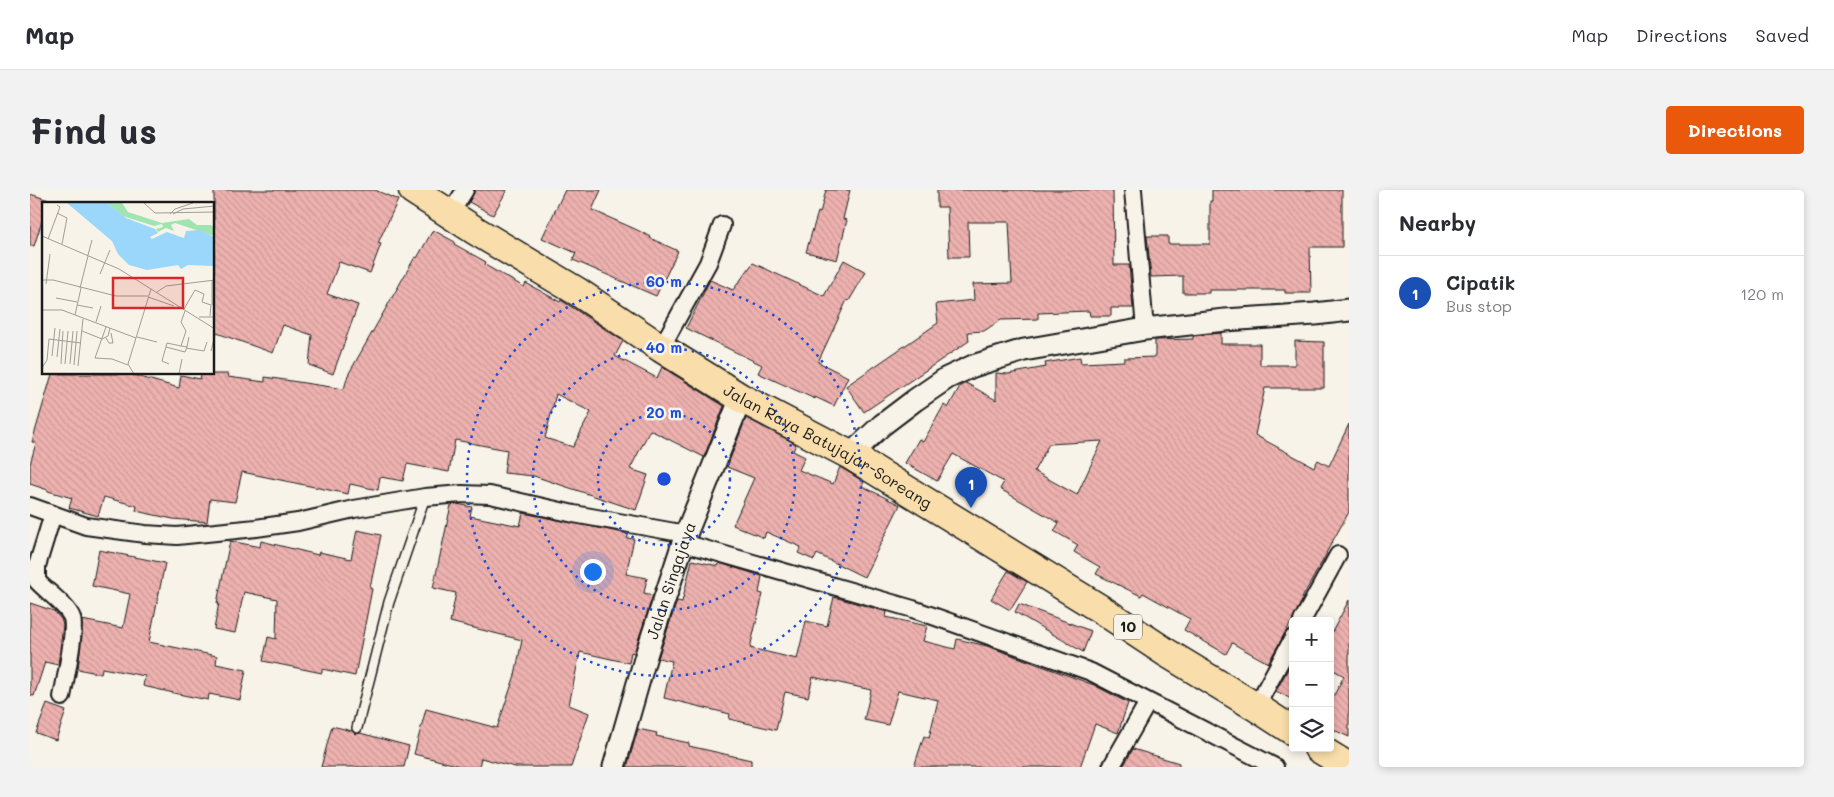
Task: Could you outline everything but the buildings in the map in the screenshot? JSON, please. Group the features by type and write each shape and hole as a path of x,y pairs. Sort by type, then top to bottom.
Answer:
{"highway":[{"name":"Jalan Raya Batujajar-Soreang","path":"414,190 578,292 661,348 741,398 850,455 1102,610 1289,729"},
{"path":"1325,752 1349,767"}],"street":[{"path":"450,214 464,190"},
{"path":"1133,190 1145,329"},
{"path":"661,348 708,263 722,225"},
{"path":"850,455 882,425 947,378 973,366 1024,350 1145,329 1225,320 1349,310"},
{"name":"Jalan Singajaya","path":"614,767 647,652 685,538 741,398"},
{"path":"30,506 52,518 86,526 177,536 290,523 354,509 425,497 462,494 490,495 685,538 914,609 1091,672 1275,767"},
{"path":"52,518 44,538 37,566 37,581 64,607 72,619 72,641 62,697"},
{"path":"1304,617 1338,554"},
{"path":"1256,707 1289,645"},
{"path":"1111,767 1148,702"}],"lane":[{"path":"357,728 389,602 425,497"}],"place":[{"name":"Cipatik","path":"971,508"}]}
